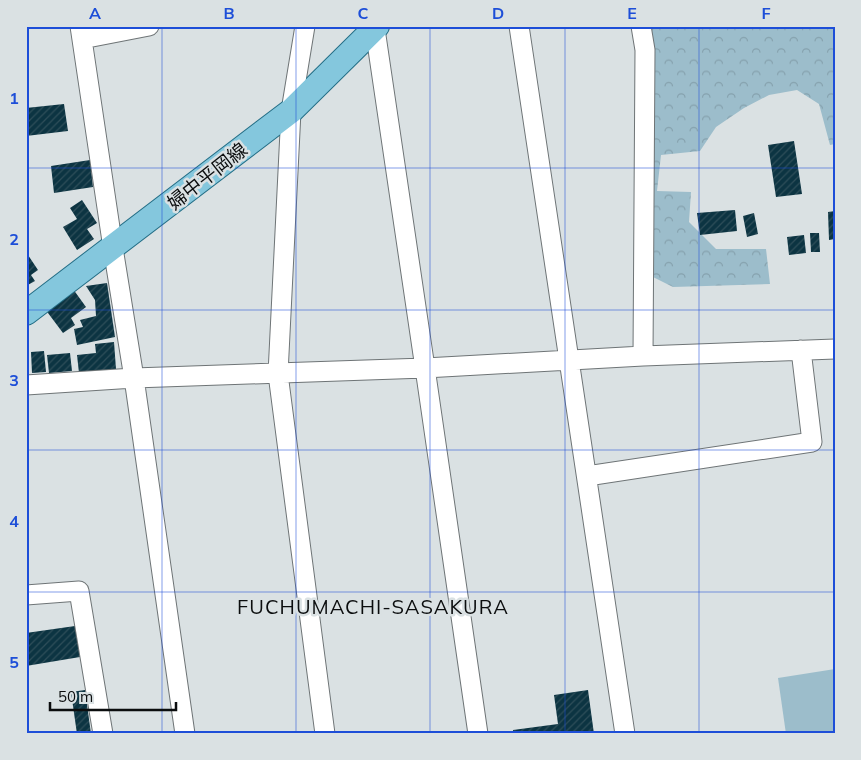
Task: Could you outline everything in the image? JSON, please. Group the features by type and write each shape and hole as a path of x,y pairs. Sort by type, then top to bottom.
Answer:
{"main road":[{"name":"婦中平岡線","path":"26,313 291,111 376,28"}],"street":[{"path":"149,26 81,33 134,378 185,734"},
{"path":"305,26 291,111 278,374 325,734"},
{"path":"519,26 625,734"},
{"path":"641,26 645,50 643,356"},
{"path":"376,28 478,734"},
{"path":"26,385 134,378 425,368 570,359 835,348"},
{"path":"587,476 812,442 802,350"},
{"path":"26,595 79,591 103,734"}],"green space":[{"path":"636,26 835,27 835,144 830,145 819,104 797,90 769,95 744,108 716,127 700,151 661,155 657,191 691,192 689,222 716,249 766,249 770,284 673,287 645,273"},
{"path":"835,669 835,734 786,734 778,678"}],"building":[{"path":"64,104 68,131 26,136 26,108"},
{"path":"794,141 802,194 776,197 768,145"},
{"path":"90,160 93,187 54,193 51,166"},
{"path":"82,200 97,223 87,229 94,239 77,250 63,227 77,219 70,208"},
{"path":"735,210 737,231 700,235 697,213"},
{"path":"835,211 835,239 829,240 828,212"},
{"path":"754,213 758,234 747,237 743,216"},
{"path":"810,233 819,233 820,252 811,252"},
{"path":"804,235 806,253 789,255 787,237"},
{"path":"28,255 38,270 31,275 35,281 26,286 26,256"},
{"path":"107,283 115,337 77,345 74,329 83,327 80,320 96,316 95,300 86,286"},
{"path":"73,289 86,307 71,318 75,325 63,333 45,309"},
{"path":"114,342 116,369 79,373 77,355 96,353 95,344"},
{"path":"44,351 46,372 32,373 31,352"},
{"path":"70,353 72,371 49,373 47,355"},
{"path":"75,626 80,657 26,666 26,633"},
{"path":"85,690 91,734 77,734 71,692"},
{"path":"588,690 594,734 513,734 513,730 558,724 554,695"}],"district":[{"name":"FUCHUMACHI-SASAKURA","path":"373,607"}]}
